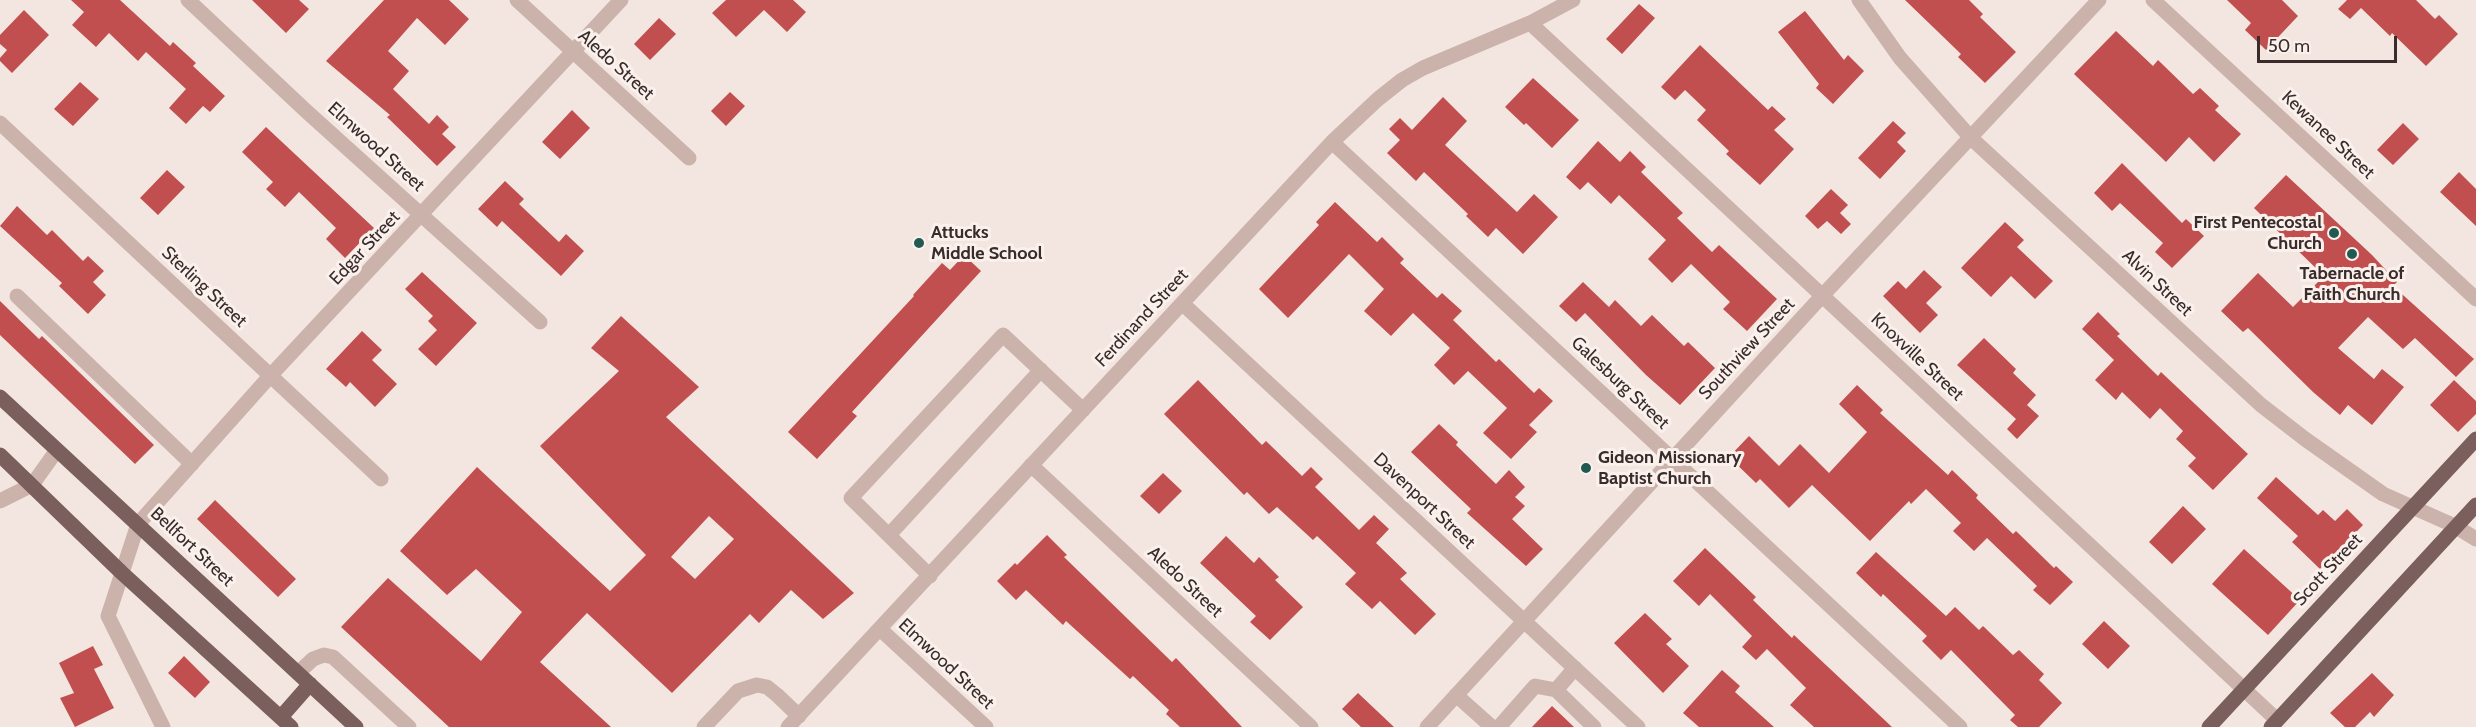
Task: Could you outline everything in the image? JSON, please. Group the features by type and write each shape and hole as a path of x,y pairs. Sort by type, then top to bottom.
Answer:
{"main road":[{"name":"Bellfort Street","path":"0,397 356,727"},
{"name":"Scott Street","path":"2209,727 2476,439"},
{"path":"0,455 122,573 286,722 310,684"},
{"path":"2274,724 2476,505"}],"street":[{"name":"Elmwood Street","path":"188,0 540,322"},
{"name":"Aledo Street","path":"517,0 689,158"},
{"name":"Edgar Street","path":"138,524 271,375 621,0"},
{"name":"Ferdinand Street","path":"794,721 1332,142 1402,80 1423,68 1530,22 1573,0"},
{"name":"Alvin Street","path":"1859,0 1900,58 1971,138 2261,405 2383,494 2455,526 2476,539"},
{"name":"Southview Street","path":"1427,727 1822,296 2099,0"},
{"name":"Kewanee Street","path":"2153,0 2476,299"},
{"name":"Knoxville Street","path":"1530,22 2244,690 2274,724"},
{"name":"Sterling Street","path":"0,123 381,479"},
{"name":"Galesburg Street","path":"1332,142 1960,727"},
{"path":"17,296 192,464"},
{"name":"Davenport Street","path":"1183,304 1638,727"},
{"path":"930,576 851,498 1004,335 1083,410"},
{"path":"889,535 1041,370"},
{"path":"0,501 32,485 57,450"},
{"name":"Aledo Street","path":"1031,465 1311,727"},
{"path":"138,524 108,616 163,727"},
{"name":"Elmwood Street","path":"880,629 986,727"},
{"path":"298,673 313,659 324,655 333,657 409,727"},
{"path":"1556,690 1575,668"},
{"path":"704,727 738,691 757,685 772,691 794,721"},
{"path":"1499,727 1535,686 1556,690 1594,727"},
{"path":"1456,694 1492,727"}],"building":[{"path":"71,0 120,0 170,46 173,42 196,63 193,66 225,96 210,112 203,106 186,124 169,108 186,89 146,52 138,61 109,33 96,47 72,25 84,12"},
{"path":"252,0 299,0 309,9 286,33"},
{"path":"384,0 449,0 469,19 445,45 417,18 388,51 409,71 393,89 429,124 437,115 449,127 442,134 456,147 437,166 387,117 390,115 326,61"},
{"path":"726,0 793,0 806,12 787,32 764,10 736,37 712,13"},
{"path":"1905,0 1969,0 1983,14 1980,17 2016,52 1985,83 1958,57 1961,54"},
{"path":"2227,0 2282,0 2298,16 2266,50 2245,30 2251,23"},
{"path":"2347,0 2416,0 2435,19 2439,15 2458,34 2426,66 2392,33 2390,36 2361,8 2350,19 2338,9"},
{"path":"1639,4 1655,18 1622,54 1606,39"},
{"path":"24,10 49,35 12,73 0,61 7,50 0,44 0,35"},
{"path":"1805,11 1844,60 1848,55 1864,71 1833,104 1816,88 1819,84 1778,32"},
{"path":"659,18 676,34 650,60 634,44"},
{"path":"2116,31 2153,66 2158,60 2193,94 2200,88 2219,106 2215,110 2241,134 2214,162 2189,137 2166,162 2074,74"},
{"path":"1700,45 1768,110 1772,106 1786,119 1774,130 1794,149 1760,185 1726,154 1729,151 1697,120 1706,110 1685,90 1675,100 1661,87"},
{"path":"1533,78 1579,120 1552,148 1505,107"},
{"path":"80,82 99,99 73,126 54,109"},
{"path":"730,92 745,106 726,126 711,111"},
{"path":"1443,97 1467,121 1445,145 1517,212 1534,194 1558,217 1523,254 1496,228 1488,237 1466,216 1468,214 1424,172 1416,181 1387,153 1400,140 1389,129 1400,118 1412,130"},
{"path":"572,110 590,128 560,159 542,142"},
{"path":"1893,121 1906,133 1897,142 1906,151 1880,179 1858,158"},
{"path":"2403,123 2419,139 2393,165 2377,150"},
{"path":"266,127 374,228 345,258 326,239 336,228 299,192 285,207 266,189 273,182 242,152"},
{"path":"1598,141 1620,162 1630,151 1646,167 1641,172 1683,213 1677,218 1712,252 1719,245 1777,299 1747,331 1723,309 1730,302 1691,264 1672,283 1648,259 1666,240 1619,195 1611,204 1588,182 1580,190 1566,177"},
{"path":"2122,163 2182,223 2186,219 2204,236 2172,268 2155,252 2163,243 2120,203 2112,211 2094,193"},
{"path":"167,170 185,187 158,215 140,198"},
{"path":"2459,172 2476,189 2476,226 2440,192"},
{"path":"2286,175 2372,255 2397,282 2393,286 2474,359 2456,377 2415,338 2403,349 2368,317 2338,348 2374,379 2382,369 2404,387 2372,425 2348,405 2340,415 2313,392 2248,328 2243,332 2221,311 2258,273 2293,307 2324,276 2254,208"},
{"path":"505,181 524,199 519,204 559,242 566,234 584,251 561,276 502,221 497,227 478,209"},
{"path":"1831,189 1848,205 1840,213 1851,224 1841,234 1827,221 1818,229 1805,216"},
{"path":"1335,202 1377,242 1382,237 1404,259 1400,263 1437,298 1442,293 1462,311 1453,320 1496,362 1499,359 1534,393 1539,388 1553,401 1529,425 1537,432 1511,459 1483,433 1507,408 1468,371 1454,385 1434,365 1450,348 1413,313 1391,336 1364,311 1384,289 1349,254 1288,318 1259,289 1319,225 1316,222"},
{"path":"17,206 47,235 52,230 83,261 88,256 104,271 93,282 106,295 88,314 59,286 62,283 0,226"},
{"path":"2005,222 2024,240 2017,247 2053,281 2035,299 2011,276 1991,297 1961,268"},
{"path":"964,255 981,271 852,412 857,416 817,459 788,432 942,263 950,270"},
{"path":"1924,270 1942,287 1926,303 1938,315 1920,333 1883,296 1898,281 1906,289"},
{"path":"422,272 477,323 436,366 418,349 437,330 428,321 433,316 405,289"},
{"path":"1583,282 1609,307 1615,300 1641,326 1652,315 1684,346 1688,342 1715,368 1680,405 1646,375 1585,313 1576,322 1559,306"},
{"path":"0,301 39,339 42,336 154,445 135,464 0,335"},
{"path":"2098,312 2120,334 2117,336 2158,376 2161,372 2248,454 2213,490 2188,466 2196,458 2176,439 2183,431 2160,408 2150,419 2122,392 2116,400 2095,380 2114,360 2082,329"},
{"path":"621,316 699,387 666,417 854,593 823,619 791,590 759,623 750,614 672,693 587,613 540,662 611,727 449,727 341,627 388,578 481,661 522,612 476,569 447,595 400,551 477,467 610,591 646,555 540,446 619,371 591,348","holes":["709,516 734,539 695,579 671,557"]},
{"path":"362,331 382,350 372,360 397,384 375,407 350,382 346,387 326,369"},
{"path":"1984,338 2016,369 2013,373 2036,395 2027,405 2039,416 2017,439 2007,429 2016,419 1957,365"},
{"path":"1198,380 1262,445 1266,441 1302,476 1311,467 1323,479 1315,487 1359,530 1374,515 1389,529 1376,543 1407,573 1400,579 1436,614 1415,635 1380,601 1372,609 1345,584 1356,573 1317,536 1313,540 1277,507 1269,514 1247,492 1244,495 1164,414"},
{"path":"2454,380 2476,401 2476,414 2458,432 2430,405"},
{"path":"1857,385 1883,410 1880,413 1948,475 1952,470 1978,495 1976,498 2013,534 2016,531 2054,568 2056,566 2073,582 2050,605 2033,590 2037,586 1987,538 1974,551 1953,531 1961,523 1926,489 1911,504 1909,501 1870,541 1812,485 1789,508 1760,479 1756,483 1729,457 1749,436 1779,466 1800,444 1829,473 1867,432 1839,404"},
{"path":"1439,424 1458,442 1456,445 1496,484 1509,470 1525,487 1515,497 1525,506 1512,519 1543,549 1526,566 1467,513 1471,509 1411,452"},
{"path":"1163,473 1182,491 1159,514 1140,496"},
{"path":"2276,477 2318,515 2323,510 2335,521 2347,509 2363,525 2320,569 2292,542 2298,536 2257,498"},
{"path":"215,500 296,579 278,597 197,519"},
{"path":"2183,506 2206,529 2172,564 2149,542"},
{"path":"1047,535 1067,555 1064,557 1172,662 1176,658 1242,727 1180,727 1166,714 1169,710 1133,676 1130,679 1066,621 1063,625 1026,590 1016,600 997,581"},
{"path":"1226,536 1254,563 1259,557 1279,577 1275,580 1303,607 1270,640 1250,622 1256,616 1200,563"},
{"path":"1705,548 1756,597 1753,600 1792,638 1794,635 1892,727 1814,727 1790,705 1806,688 1767,649 1756,660 1742,647 1752,636 1710,594 1699,606 1673,581"},
{"path":"2244,549 2300,600 2268,635 2212,584"},
{"path":"1876,552 1946,616 1955,607 1979,630 1983,626 2013,655 2019,650 2044,674 2039,680 2062,703 2039,727 2018,727 2010,720 2015,715 1951,650 1941,660 1922,641 1927,636 1883,594 1881,597 1856,573"},
{"path":"1645,613 1672,639 1666,644 1689,666 1663,693 1614,643"},
{"path":"2104,621 2130,646 2108,669 2082,644"},
{"path":"93,646 103,665 94,669 114,708 75,727 60,698 74,693 59,663"},
{"path":"184,656 210,682 195,698 168,673"},
{"path":"1722,670 1740,686 1735,692 1774,727 1699,727 1683,713"},
{"path":"2372,673 2394,695 2374,717 2370,712 2355,727 2345,727 2330,713"},
{"path":"1358,693 1394,727 1361,727 1342,709"},
{"path":"1552,706 1574,727 1532,727"}],"place":[{"name":"First Pentecostal Church","path":"2334,233"},
{"name":"Attucks Middle School","path":"919,243"},
{"name":"Tabernacle of Faith Church","path":"2352,254"},
{"name":"Gideon Missionary Baptist Church","path":"1586,468"}]}
